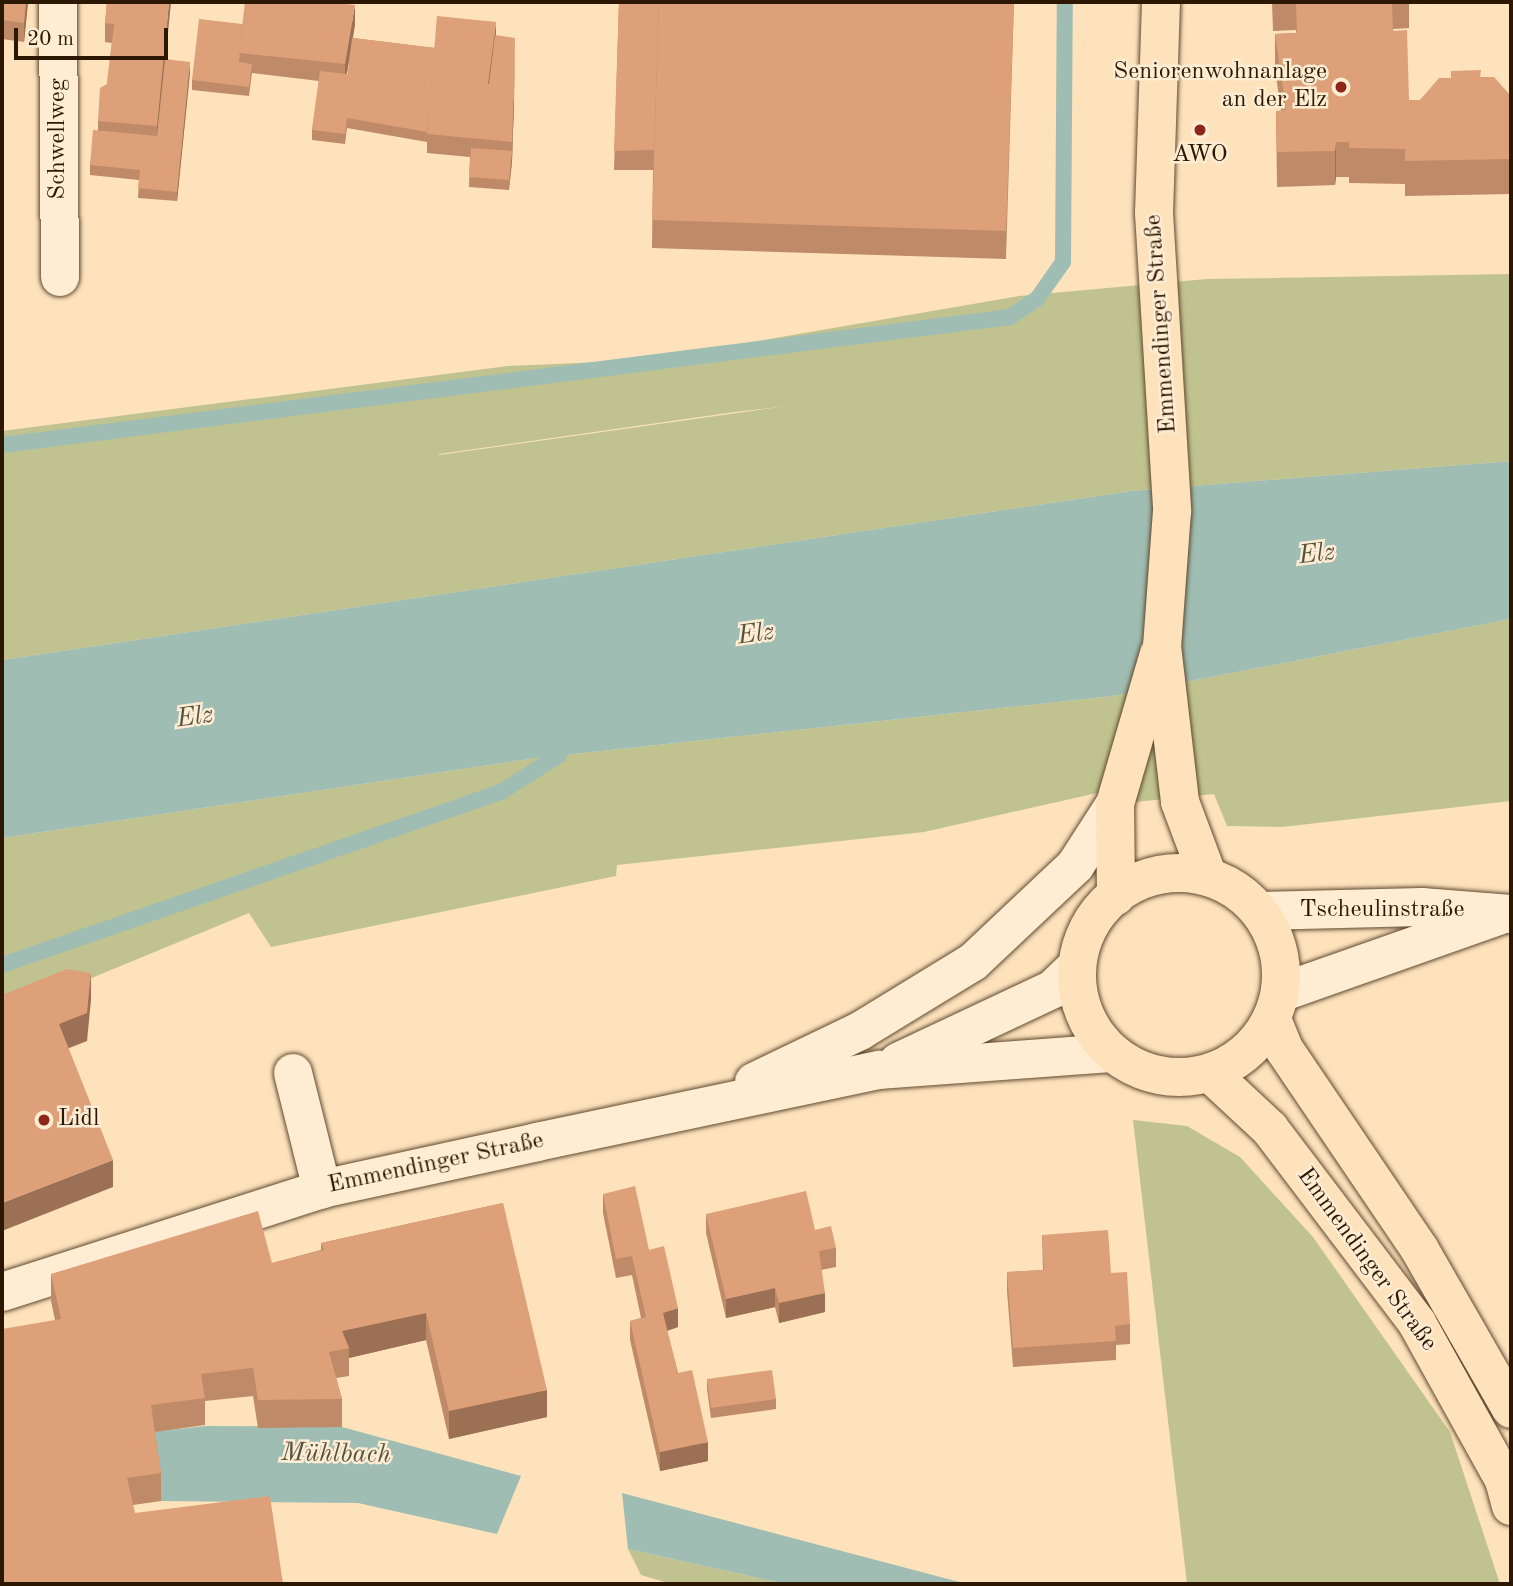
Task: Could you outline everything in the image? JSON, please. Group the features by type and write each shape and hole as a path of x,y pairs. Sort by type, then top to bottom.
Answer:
{"main road":[{"name":"Emmendinger Straße","path":"1161,2 1154,213 1165,325 1172,512 1162,646 1180,802 1208,877"},
{"name":"Emmendinger Straße","path":"1116,896 1115,804 1129,740 1162,646"},
{"path":"1156,876 1208,877 1259,911 1279,955 1276,1006 1257,1043 1210,1073 1158,1076 1112,1053 1090,1026 1077,966 1098,913 1116,896 1156,876"},
{"name":"Emmendinger Straße","path":"1276,1006 1289,1059 1420,1250 1511,1409"},
{"name":"Emmendinger Straße","path":"1210,1073 1270,1129 1418,1323 1504,1480 1511,1506"}],"street":[{"name":"Schwellweg","path":"58,2 60,277"},
{"path":"694,1109 860,1031 973,962 1075,866 1115,804"},
{"name":"Tscheulinstraße","path":"1259,911 1422,907 1507,914"},
{"name":"Tscheulinstraße","path":"1276,1006 1507,914"},
{"name":"Emmendinger Straße","path":"880,1070 1053,989 1077,966"},
{"name":"Emmendinger Straße","path":"2,1292 322,1189 880,1070 1112,1053"},
{"path":"293,1073 322,1189"}],"green space":[{"path":"1511,274 1511,461 1131,491 2,660 2,431 508,366 648,360 1019,296 1207,279","holes":["787,406 439,455 735,412"]},
{"path":"1511,619 1511,801 1282,827 1227,826 1214,794 1115,804 1097,793 924,832 617,865 616,876 271,947 249,913 2,1015 2,838 536,758 1113,696"},
{"path":"1133,1120 1187,1126 1240,1157 1313,1237 1450,1432 1500,1584 1187,1584"},
{"path":"628,1549 786,1584 671,1584 641,1575"}],"water":[{"name":"Elz","path":"1511,461 1511,619 1113,696 536,758 2,838 2,660 1131,491"},
{"name":"Mühlbach","path":"205,1426 342,1427 521,1476 497,1534 358,1503 161,1501 151,1432"},
{"path":"622,1493 967,1584 786,1584 628,1549"}],"building":[{"path":"2,2 26,2 24,23 2,20"},
{"path":"107,2 169,2 157,126 98,121 100,88 107,84 114,24 105,23"},
{"path":"245,2 328,2 355,5 345,64 239,53"},
{"path":"619,2 659,2 654,150 614,151"},
{"path":"659,2 1014,2 1006,231 652,220"},
{"name":"Seniorenwohnanlage an der Elz","path":"1296,2 1392,2 1393,31 1407,30 1409,100 1420,100 1439,78 1451,78 1451,71 1481,70 1480,77 1494,77 1511,96 1511,159 1405,161 1405,149 1349,148 1349,142 1336,142 1335,151 1277,152 1276,111 1286,110 1275,34 1297,33"},
{"path":"437,16 496,22 488,84 514,84 512,142 427,134"},
{"path":"199,19 242,24 239,62 252,64 249,87 192,80"},
{"path":"495,35 515,38 514,94 514,84 489,84"},
{"path":"352,38 435,48 427,132 347,118 345,134 312,130 320,71 348,74"},
{"path":"165,59 190,62 177,192 138,188 140,170 90,165 93,130 157,136"},
{"path":"471,148 512,151 509,180 469,177"},
{"name":"Lidl","path":"67,969 91,973 87,1013 59,1024 113,1160 2,1203 2,995"},
{"path":"635,1186 649,1250 664,1246 678,1308 663,1313 678,1373 692,1370 708,1442 660,1452 630,1321 646,1317 632,1256 616,1259 603,1194"},
{"path":"806,1191 815,1230 831,1226 836,1248 819,1251 825,1293 779,1303 775,1288 726,1299 706,1214"},
{"path":"503,1203 547,1390 449,1411 426,1313 342,1331 349,1348 329,1352 342,1399 258,1400 253,1368 201,1374 205,1398 151,1405 161,1473 127,1478 135,1513 270,1496 283,1584 2,1584 2,1329 61,1319 51,1274 258,1211 272,1263 324,1250 321,1243"},
{"path":"1108,1230 1111,1273 1127,1272 1130,1324 1115,1326 1116,1341 1013,1348 1007,1272 1044,1270 1042,1235"},
{"path":"772,1370 776,1399 711,1408 707,1379"}],"waterway":[{"path":"2,445 1010,317 1037,299 1063,262 1065,2"},
{"path":"2,965 501,792 559,755 567,737"}],"place":[{"name":"Seniorenwohnanlage an der Elz","path":"1341,87"},
{"name":"AWO","path":"1200,130"},
{"name":"Lidl","path":"44,1120"}]}
